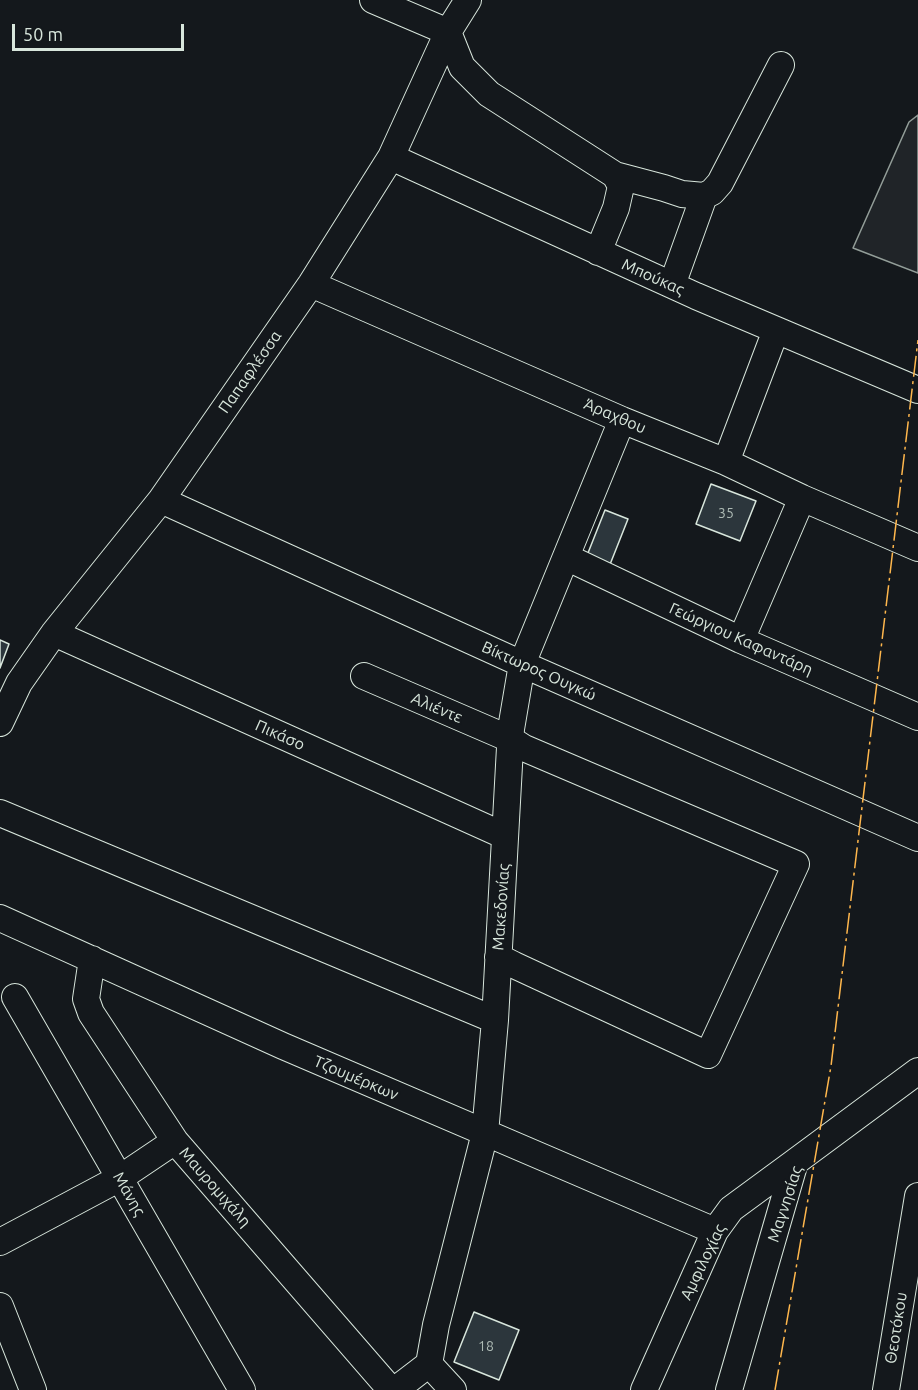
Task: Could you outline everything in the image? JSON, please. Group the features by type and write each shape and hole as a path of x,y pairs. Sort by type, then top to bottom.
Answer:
{"street":[{"path":"373,0 448,32 462,67 489,94 615,176 682,194 704,196 712,192 720,183 781,65"},
{"name":"Παπαφλέσσα","path":"0,723 19,683 54,633 161,500 311,284 391,157 448,32 468,0"},
{"name":"Μπούκας","path":"391,157 672,285 918,390"},
{"path":"598,252 616,208 621,186 615,176"},
{"path":"672,285 704,196"},
{"name":"Άραχθου","path":"311,284 622,420 726,462 918,548"},
{"path":"726,462 776,330"},
{"name":"Μακεδονίας","path":"429,1364 436,1325 485,1133 495,1020 510,739 522,664 622,420"},
{"path":"741,640 802,498"},
{"name":"Βίκτωρος Ουγκώ","path":"161,500 522,664 918,838"},
{"name":"Γεώργιου Καφαντάρη","path":"566,557 741,640 918,717"},
{"name":"Πικάσο","path":"54,633 506,836"},
{"name":"Αλιέντε","path":"364,676 510,739 524,748 796,864 708,1055 498,957"},
{"path":"0,813 495,1020"},
{"name":"Τζουμέρκων","path":"0,918 283,1046 715,1231"},
{"name":"Μαυρομιχάλη","path":"92,958 86,999 91,1013 175,1141 393,1390"},
{"name":"Μάνης","path":"15,997 242,1390"},
{"name":"Μαγνησίας","path":"729,1390 795,1162 918,1071"},
{"path":"0,1242 120,1178 175,1141"},
{"name":"Αμφιλοχίας","path":"644,1390 715,1231 731,1209 795,1162"},
{"name":"Θεοτόκου","path":"886,1390 918,1196"},
{"path":"0,1306 27,1388"},
{"path":"393,1390 429,1364 453,1390"}],"shaded area":[{"path":"918,115 918,273 853,248 909,122"}],"building":[{"path":"711,484 756,501 740,541 696,524"},
{"path":"605,510 628,519 609,567 586,558"},
{"path":"0,640 9,644 0,668"},
{"path":"474,1312 519,1330 499,1380 454,1362"}],"power":[{"path":"775,1390 831,1066 918,340"}]}
